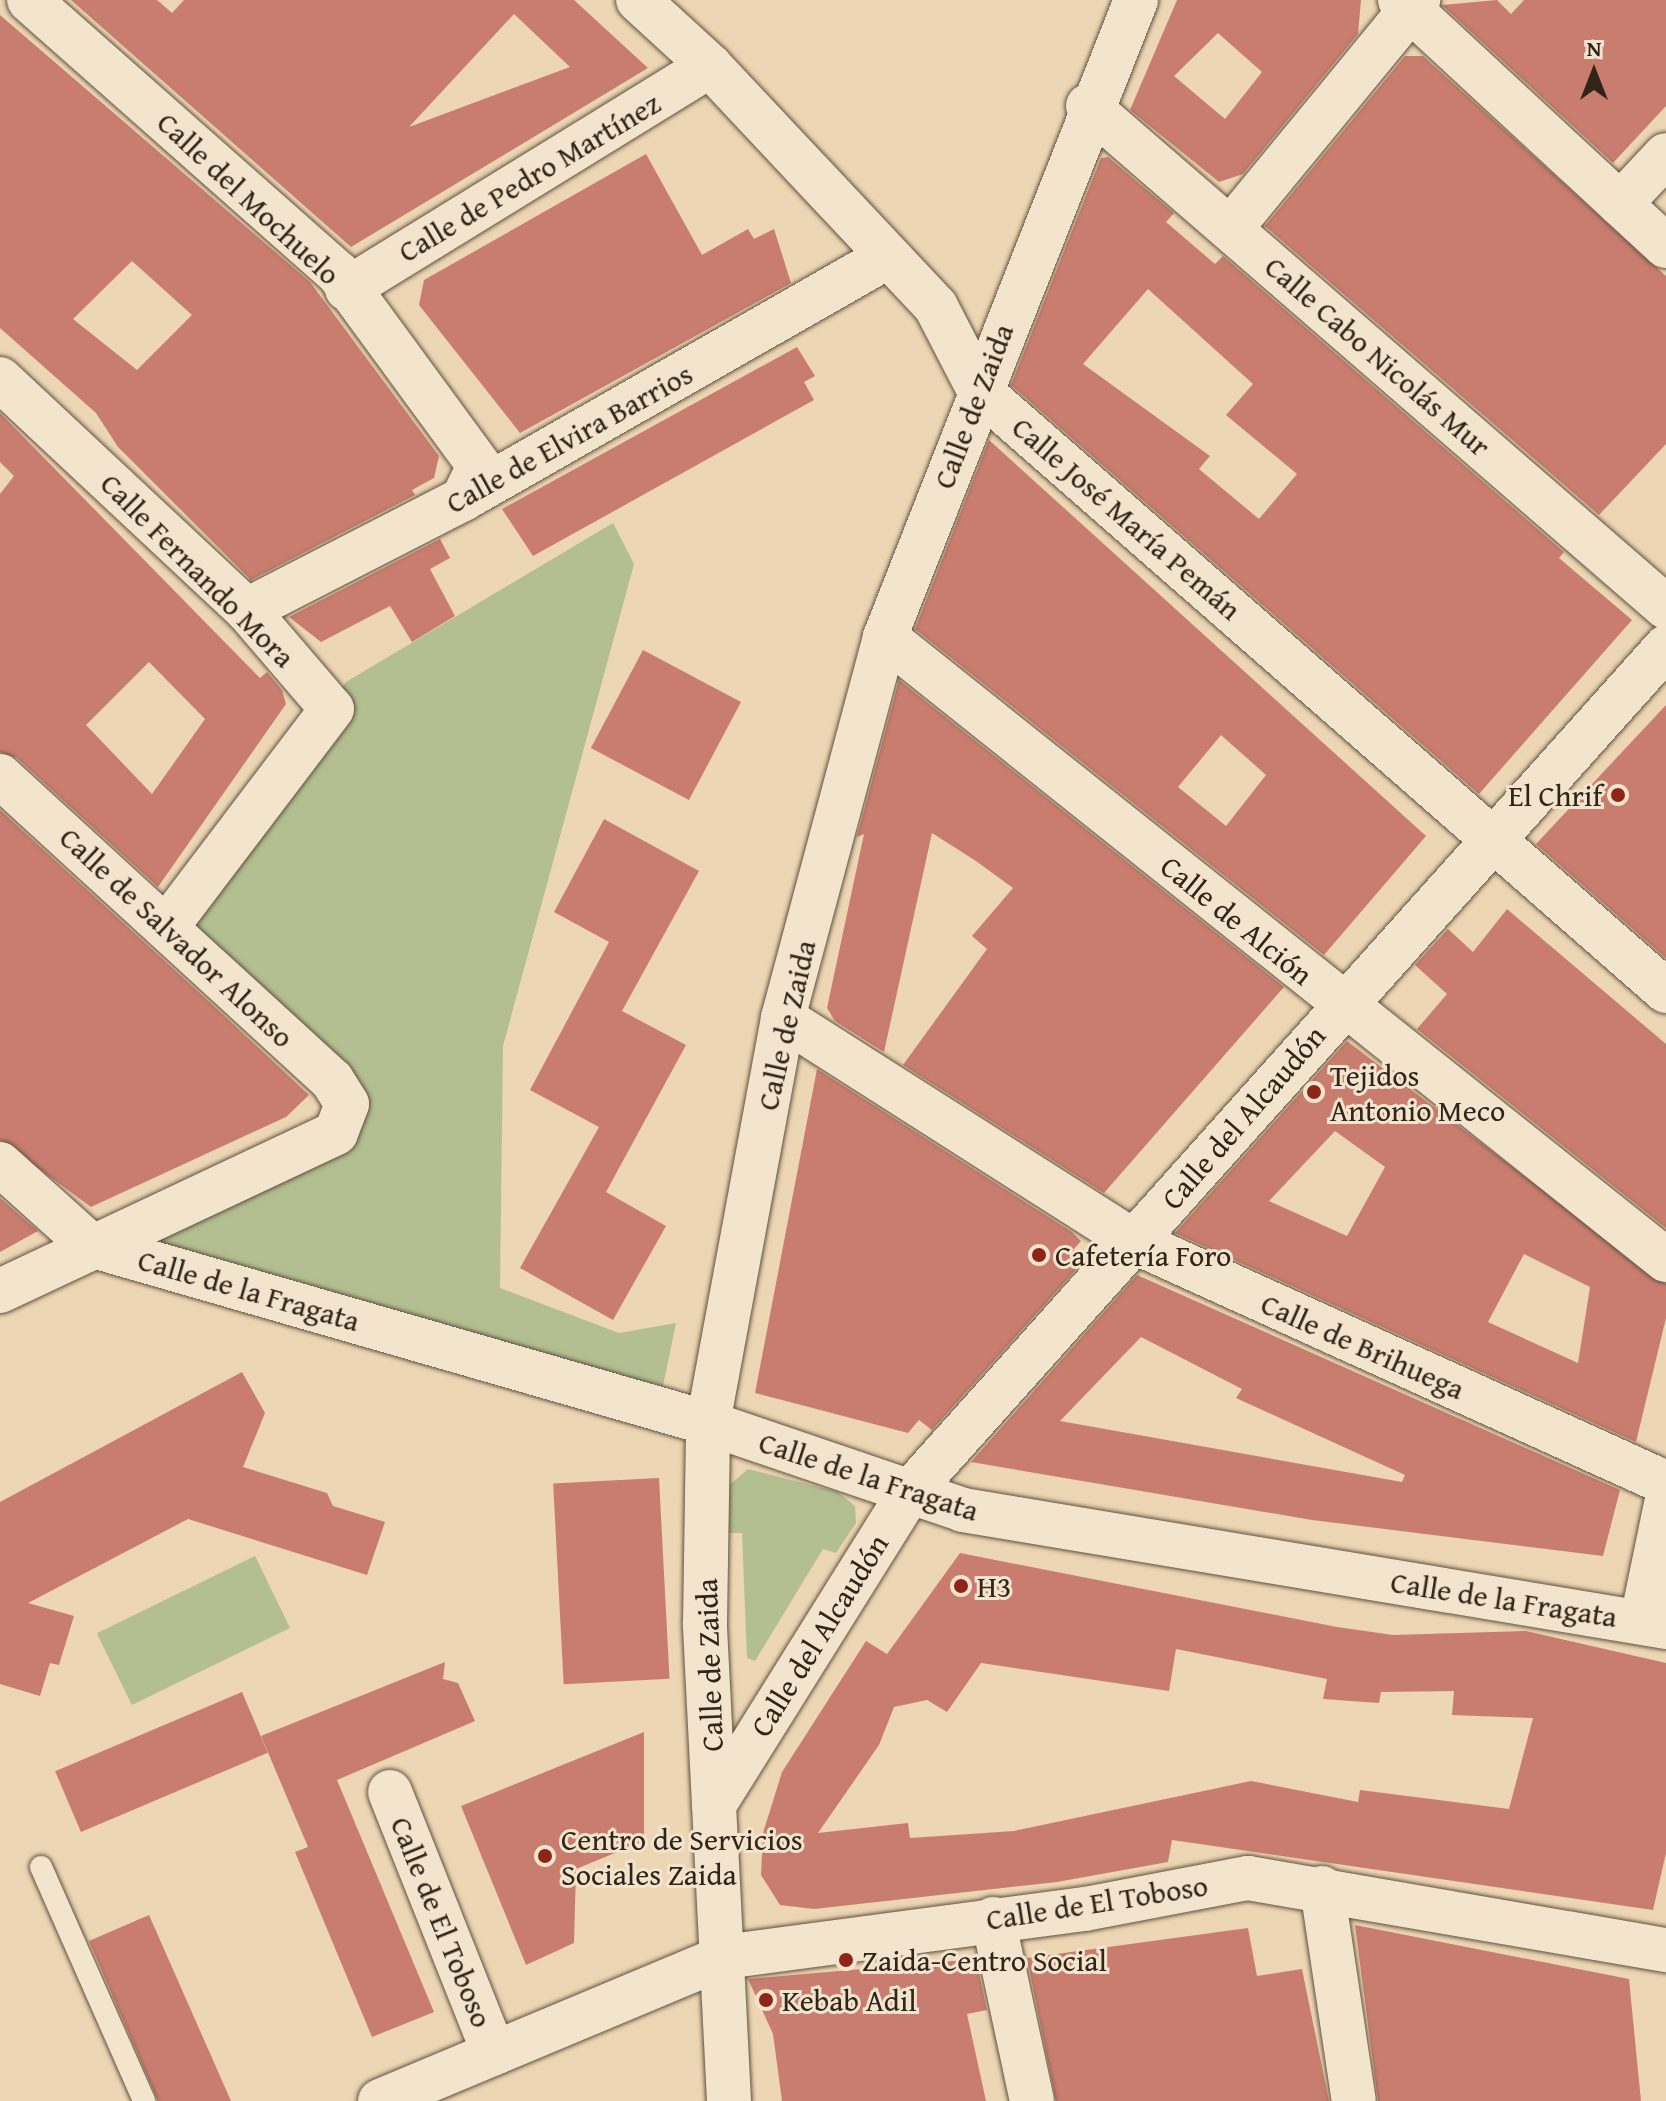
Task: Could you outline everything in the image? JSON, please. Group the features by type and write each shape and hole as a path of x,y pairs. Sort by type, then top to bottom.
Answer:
{"street":[{"name":"Calle del Mochuelo","path":"29,0 347,289 479,466 463,499"},
{"name":"Calle José María Pemán","path":"638,0 710,66 936,307 979,390 1498,840 1666,991"},
{"name":"Calle de Zaida","path":"729,2101 705,1623 708,1423 783,1018 885,637 1088,106 1136,0"},
{"path":"1231,228 1409,3 1666,246"},
{"name":"Calle de Pedro Martínez","path":"347,289 710,66"},
{"name":"Calle Cabo Nicolás Mur","path":"1088,106 1666,607"},
{"path":"1620,204 1666,155"},
{"name":"Calle de Elvira Barrios","path":"247,610 463,499 887,257"},
{"name":"Calle Fernando Mora","path":"0,379 247,610 332,709 167,926"},
{"name":"Calle de Alción","path":"885,637 1666,1260"},
{"name":"Calle del Alcaudón","path":"714,1805 908,1494 1135,1242 1342,1004 1498,840 1666,647"},
{"name":"Calle de Salvador Alonso","path":"0,776 332,1080 347,1104 336,1133 90,1245"},
{"name":"Calle de Brihuega","path":"783,1018 1135,1242 1666,1483"},
{"path":"0,1164 90,1245 0,1291"},
{"name":"Calle de la Fragata","path":"90,1245 708,1423 908,1494 963,1510 1654,1623"},
{"path":"1654,1623 1666,1504"},
{"name":"Calle de El Toboso","path":"390,1792 494,2053"},
{"name":"Calle de El Toboso","path":"380,2101 724,1957 993,1919 1248,1878 1322,1888 1666,1950"},
{"path":"1322,1888 1354,2101"},
{"path":"993,1919 1032,2101"}],"lane":[{"path":"41,1867 144,2101"}],"green space":[{"path":"613,523 634,564 503,1046 500,1288 619,1333 676,1323 663,1386 90,1245 347,1104 167,926 346,682"},
{"path":"748,1469 838,1492 855,1506 856,1523 836,1553 823,1549 755,1661 747,1658 742,1533 727,1533 727,1487"},
{"path":"255,1556 290,1628 132,1705 97,1633"}],"building":[{"path":"71,0 157,0 172,13 184,0 574,0 648,68 351,247","holes":["514,14 570,67 409,127"]},
{"path":"1177,0 1361,0 1358,34 1243,174 1219,182 1130,110","holes":["1218,33 1262,72 1225,119 1174,76"]},
{"path":"1497,0 1511,14 1524,0 1666,0 1666,106 1613,163 1442,5"},
{"path":"0,15 310,282 439,456 434,478 412,490 415,495 251,580 118,447 96,413 0,328","holes":["132,261 192,315 137,370 73,319"]},
{"path":"1405,56 1423,56 1666,276 1666,444 1599,515 1265,226"},
{"path":"646,154 702,255 748,229 754,239 774,229 791,283 520,433 419,305 424,280"},
{"path":"1108,157 1174,213 1166,222 1215,264 1223,256 1564,552 1559,558 1632,620 1479,794 1011,385 1101,158","holes":["1148,289 1253,384 1226,415 1297,474 1259,519 1199,469 1210,456 1083,364"]},
{"path":"797,347 815,376 804,382 814,400 533,556 502,509"},
{"path":"0,413 260,678 267,672 282,690 286,704 158,887 17,758 0,752 0,494 14,476 0,462","holes":["149,662 205,719 152,794 86,725"]},
{"path":"989,440 1426,836 1324,955 915,629","holes":["1221,735 1266,775 1226,826 1178,787"]},
{"path":"440,539 450,558 430,569 455,616 412,642 390,606 321,642 289,617"},
{"path":"643,650 741,702 689,800 591,748"},
{"path":"899,680 1284,987 1104,1193 903,1065 987,949 972,936 1013,888 976,861 932,833 884,1052 835,1021 827,1008 864,834 857,837"},
{"path":"1666,705 1666,958 1536,844"},
{"path":"0,810 309,1095 286,1117 91,1207 0,1140"},
{"path":"604,819 699,871 622,1011 686,1045 606,1192 666,1226 613,1320 520,1268 599,1127 530,1090 609,942 554,912"},
{"path":"1507,909 1666,1044 1666,1228 1417,1029 1447,994 1415,965 1448,929 1473,952"},
{"path":"1347,1041 1666,1284 1666,1318 1636,1442 1175,1233","holes":["1335,1131 1385,1167 1347,1236 1269,1201","1524,1254 1590,1287 1578,1363 1488,1322"]},
{"path":"817,1069 1072,1232 1081,1241 1073,1250 1088,1256 932,1430 919,1420 908,1433 755,1393"},
{"path":"0,1198 38,1231 0,1252"},
{"path":"1137,1275 1620,1490 1603,1556 1312,1520 971,1462","holes":["1141,1337 1242,1389 1236,1398 1405,1475 1402,1482 1060,1421"]},
{"path":"242,1372 265,1413 243,1467 327,1493 333,1506 385,1522 367,1575 188,1519 28,1603 74,1616 59,1665 50,1663 40,1696 0,1684 0,1502"},
{"path":"659,1478 670,1679 564,1684 553,1484"},
{"path":"960,1553 1337,1627 1393,1635 1526,1631 1666,1663 1666,1853 1653,1910 1172,1840 1168,1862 1057,1882 814,1909 780,1905 761,1875 763,1833 782,1772 866,1641 887,1654","holes":["1176,1649 1327,1679 1323,1699 1379,1703 1381,1692 1454,1691 1452,1715 1533,1718 1509,1809 1360,1790 1358,1802 1251,1781 1014,1831 910,1838 908,1823 818,1833 879,1745 894,1707 927,1700 947,1712 981,1663 1169,1691"]},
{"path":"445,1662 443,1679 458,1683 475,1721 337,1780 434,2012 372,2037 295,1852 308,1847 261,1736"},
{"path":"242,1692 268,1753 81,1832 55,1771"},
{"name":"Centro de Servicios Sociales Zaida","path":"644,1732 644,1841 576,1869 574,1943 526,1965 461,1806"},
{"path":"149,1915 231,2101 158,2101 89,1941"},
{"path":"1355,1925 1629,1979 1641,2101 1378,2101"},
{"path":"1248,1928 1257,1976 1302,1969 1329,2101 1056,2101 1027,1958"},
{"path":"976,1959 987,2010 967,2014 986,2101 782,2101 773,2034 748,1979"}],"place":[{"name":"El Chrif","path":"1618,795"},
{"name":"Tejidos Antonio Meco","path":"1314,1092"},
{"name":"Cafetería Foro","path":"1039,1255"},
{"name":"H3","path":"961,1586"},
{"name":"Centro de Servicios Sociales Zaida","path":"545,1856"},
{"name":"Zaida-Centro Social","path":"846,1960"},
{"name":"Kebab Adil","path":"766,2000"}]}
